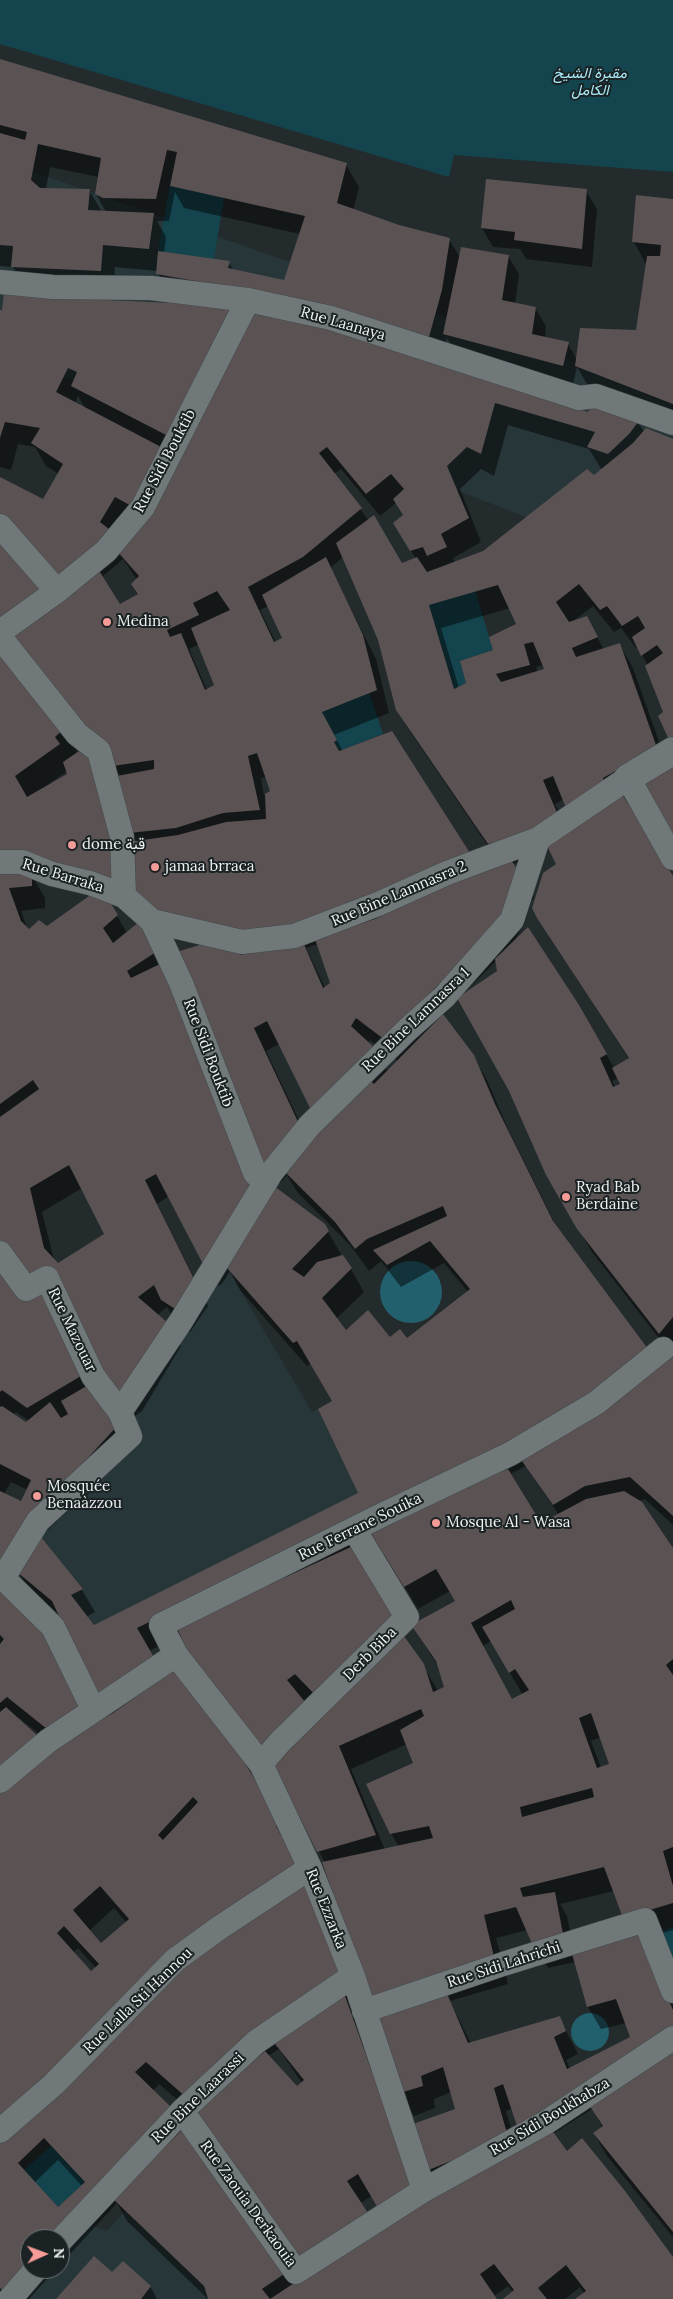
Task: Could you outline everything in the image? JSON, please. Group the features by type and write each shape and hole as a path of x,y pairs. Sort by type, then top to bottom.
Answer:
{"street":[{"name":"Rue Laanaya","path":"0,282 53,287 151,288 248,300 331,318 579,398 596,396 673,423"},
{"name":"Rue Sidi Bouktib","path":"0,632 57,591 106,551 143,507 248,300"},
{"path":"0,526 57,591"},
{"path":"0,637 77,734 99,751 122,836 124,896 152,921"},
{"path":"673,751 628,778 673,858"},
{"name":"Rue Bine Lamnasra 2","path":"152,921 242,942 294,936 378,904 447,873 538,839 628,778"},
{"name":"Rue Bine Lamnasra 1","path":"120,1412 180,1321 271,1172 309,1126 407,1030 444,997 512,920 538,839"},
{"name":"Rue Barraka","path":"0,862 22,862 52,874 124,896"},
{"name":"Rue Sidi Bouktib","path":"152,921 181,983 255,1173 265,1183"},
{"name":"Rue Mazouar","path":"0,1253 26,1289 46,1278 93,1376 120,1412"},
{"name":"Rue Ferrane Souika","path":"176,1655 161,1625 510,1454 596,1403 663,1349"},
{"path":"93,1709 53,1626 1,1579 38,1521 130,1436 120,1412"},
{"name":"Derb Biba","path":"261,1764 280,1742 407,1617 354,1529"},
{"path":"0,1781 48,1741 176,1655"},
{"name":"Rue Ezzarka","path":"176,1655 261,1764 310,1868 353,1976 424,2190"},
{"name":"Rue Lalla Sti Hannou","path":"0,2131 54,2084 175,1960 219,1928 310,1868"},
{"name":"Rue Sidi Lahrichi","path":"364,2012 503,1964 645,1920 673,1991"},
{"name":"Rue Bine Laarassi","path":"70,2230 182,2111 256,2042 353,1976"},
{"name":"Rue Sidi Boukhabza","path":"424,2190 545,2123 673,2038"},
{"name":"Rue Zaouia Derkaouia","path":"182,2111 296,2272 424,2190"},
{"path":"10,2299 27,2279"}],"shaded area":[{"path":"0,160 673,397 673,575 222,398 0,370"},
{"path":"411,1261 423,1264 433,1270 439,1280 442,1292 439,1304 433,1314 423,1320 411,1323 399,1320 389,1314 383,1304 380,1292 383,1280 389,1270 399,1264"},
{"path":"227,1268 312,1412 318,1409 358,1493 94,1625 71,1595 83,1589 41,1537 143,1440 130,1409"},
{"path":"590,2013 603,2019 609,2032 603,2045 590,2051 577,2045 571,2032 577,2019"},
{"path":"125,2211 204,2286 208,2299 21,2299 38,2279 70,2279 70,2241 82,2227 88,2224 107,2231"}],"green space":[{"name":"مقبرة الشيخ الكامل","path":"0,0 673,0 673,172 454,155 449,177 0,44"},
{"path":"170,186 224,198 214,259 158,251"},
{"path":"475,591 493,650 460,661 466,683 454,689 429,605"},
{"path":"369,693 383,734 339,751 334,742 337,740 322,712"},
{"path":"673,1927 673,1964 659,1932"},
{"path":"51,2146 85,2182 58,2207 24,2170"}],"building":[{"path":"0,59 347,163 337,203 399,225 450,238 442,290 429,337 332,308 279,296 156,274 158,251 230,261 228,268 284,280 305,216 170,186 177,152 167,150 156,199 103,198 95,194 101,158 38,144 31,180 40,188 90,189 88,210 154,213 149,249 103,245 101,271 11,267 13,246 0,245 0,133 25,140 27,132 0,125"},
{"path":"486,179 587,189 582,249 514,240 515,232 481,228"},
{"path":"636,195 673,199 673,404 575,366 580,328 636,330 647,256 660,256 661,245 632,242"},
{"path":"461,247 509,255 502,300 536,307 532,334 569,342 563,366 443,334"},
{"path":"4,293 85,294 84,299 216,305 235,309 170,437 71,386 77,372 68,368 56,392 165,449 135,508 115,497 100,522 114,533 60,579 0,516 0,477 43,499 63,464 31,443 40,428 5,422 0,438 0,310 2,310"},
{"name":"Medina","path":"253,314 327,327 404,354 588,412 592,405 639,421 629,434 608,454 587,447 595,432 495,403 481,454 467,447 447,466 469,518 441,534 447,547 427,556 423,547 410,551 393,523 403,515 393,499 404,489 391,474 366,494 327,447 319,453 362,508 303,557 248,587 274,642 282,638 262,595 326,557 363,635 377,690 322,712 337,740 334,742 339,751 392,731 470,853 382,895 288,927 233,932 151,911 131,891 129,842 178,835 226,822 266,819 265,794 270,791 257,753 248,756 260,810 223,813 176,828 129,833 117,776 154,769 154,760 113,766 10,635 98,569 120,604 138,594 131,584 139,576 117,551","holes":["217,591 230,610 191,628 214,685 205,690 181,633 170,637 167,630 199,615 193,603"]},
{"path":"646,428 673,439 673,741 670,742 658,716 663,712 645,666 663,653 657,645 641,656 632,637 645,628 638,616 622,626 607,606 600,610 579,584 556,602 569,622 587,616 598,637 572,648 576,657 620,643 657,748 603,778 606,787 566,808 553,776 543,780 558,815 514,838 488,844 396,710 378,640 336,543 374,515 402,563 417,557 427,572 483,551 587,469 594,475 633,443","holes":["498,585 516,624 489,637 493,650 460,661 466,683 454,689 429,605","533,642 544,669 501,682 496,674 530,665 524,644"]},
{"path":"0,536 46,591 0,624"},
{"path":"0,646 65,728 55,737 60,744 15,776 27,797 67,774 63,762 85,747 115,828 115,883 0,854"},
{"path":"673,766 673,844 640,786"},
{"path":"622,794 673,876 673,1317 659,1334 577,1229 546,1175 509,1091 457,998 497,971 495,959 528,927 579,1005 607,1054 600,1058 613,1087 620,1084 612,1068 629,1058 532,908 543,873 556,864 546,844"},
{"path":"508,856 521,874 513,899 498,923 385,1040 356,1018 351,1026 377,1050 313,1114 267,1021 254,1028 300,1126 265,1163 257,1161 173,953 213,941 216,949 238,949 240,955 303,942 323,988 330,983 315,939 375,919"},
{"path":"0,869 32,874 32,886 9,888 21,921 29,929 39,920 47,926 96,891 105,894 118,915 103,928 113,943 139,922 156,952 127,971 131,978 162,963 256,1187 203,1264 156,1174 145,1180 196,1283 177,1310 161,1300 154,1285 138,1297 168,1323 117,1398 51,1270 27,1280 0,1243 0,1117 39,1089 33,1080 0,1104","holes":["69,1165 104,1234 58,1263 44,1248 30,1188"]},
{"path":"443,1014 474,1055 495,1104 553,1221 648,1349 588,1399 512,1444 137,1628 155,1659 97,1697 52,1601 17,1572 41,1537 83,1589 71,1595 94,1625 358,1493 318,1409 332,1401 297,1341 293,1343 227,1268 274,1186 325,1224 329,1231 292,1269 304,1277 317,1262 343,1255 352,1268 322,1298 346,1330 368,1310 390,1337 400,1329 407,1338 470,1289 430,1241 387,1265 373,1250 447,1216 443,1206 367,1239 355,1249 335,1222 283,1170 371,1081 374,1084"},
{"path":"0,1261 45,1287 86,1373 27,1408 2,1390 0,1392"},
{"path":"673,1354 673,1516 630,1477 585,1486 553,1505 522,1461"},
{"path":"90,1384 119,1424 63,1485 0,1562 0,1491 21,1501 31,1480 0,1464 0,1407 2,1406 26,1422 50,1402 61,1418 68,1414 61,1401"},
{"path":"508,1469 541,1523 586,1499 624,1491 642,1502 673,1548 673,1659 666,1665 673,1675 673,1847 663,1851 673,1886 673,1903 623,1918 604,1867 520,1888 523,1897 555,1892 564,1939 533,1946 516,1907 484,1915 495,1961 371,2000 322,1862 433,1838 429,1826 390,1834 366,1784 413,1763 400,1730 424,1716 421,1709 339,1746 376,1835 317,1852 274,1766 402,1633 424,1664 433,1692 444,1687 436,1661 411,1625 455,1601 436,1569 404,1587 371,1533 468,1484","holes":["511,1600 515,1609 482,1627 509,1673 515,1669 529,1690 512,1699 471,1623","591,1713 609,1764 597,1768 579,1718","592,1788 594,1797 522,1817 520,1807"]},
{"path":"353,1546 397,1620 318,1698 295,1674 287,1680 310,1708 262,1750 190,1660 177,1627"},
{"path":"0,1588 48,1629 86,1702 47,1729 7,1697 0,1703 0,1644 4,1639 0,1635"},
{"path":"174,1670 243,1760 280,1822 276,1826 299,1868 0,2122 0,1792 41,1756 113,1713","holes":["193,1797 198,1802 163,1840 158,1835","100,1886 129,1919 101,1943 73,1910","64,1926 99,1964 91,1971 57,1933"]},
{"path":"6,1707 39,1737 0,1771 0,1712"},
{"path":"306,1880 343,1974 187,2098 146,2062 135,2072 173,2109 59,2229 20,2229 20,2272 3,2291 0,2288 0,2140 187,1960","holes":["44,2138 85,2182 58,2207 18,2163"]},
{"path":"644,1929 662,1985 673,2010 673,2028 517,2126 503,2084 494,2088 507,2133 473,2152 426,2171 410,2125 455,2109 443,2067 421,2076 423,2086 400,2093 373,2014 446,1991 468,2043 560,2016 566,2031 554,2037 567,2069 630,2037 616,1999 587,2007 572,1954"},
{"path":"344,1993 413,2187 379,2210 358,2174 347,2181 370,2216 301,2263 196,2111 265,2051 297,2086 304,2080 275,2044"},
{"path":"673,2047 673,2232 593,2133 603,2126 589,2105"},
{"path":"551,2129 567,2151 582,2138 625,2191 673,2257 673,2299 575,2299 586,2291 566,2265 538,2288 547,2299 503,2299 514,2290 494,2264 480,2274 497,2299 270,2299 355,2243"},
{"path":"182,2130 287,2272 262,2289 270,2299 208,2299 204,2286 112,2198"},
{"path":"94,2256 112,2272 123,2261 151,2286 141,2299 56,2299"}],"place":[{"name":"Medina","path":"107,622"},
{"name":"dome قبة","path":"72,845"},
{"name":"jamaa brraca","path":"155,867"},
{"name":"Ryad Bab Berdaine","path":"566,1197"},
{"name":"Mosquée Benaàzzou","path":"37,1496"},
{"name":"Mosque Al - Wasa","path":"436,1523"}]}
